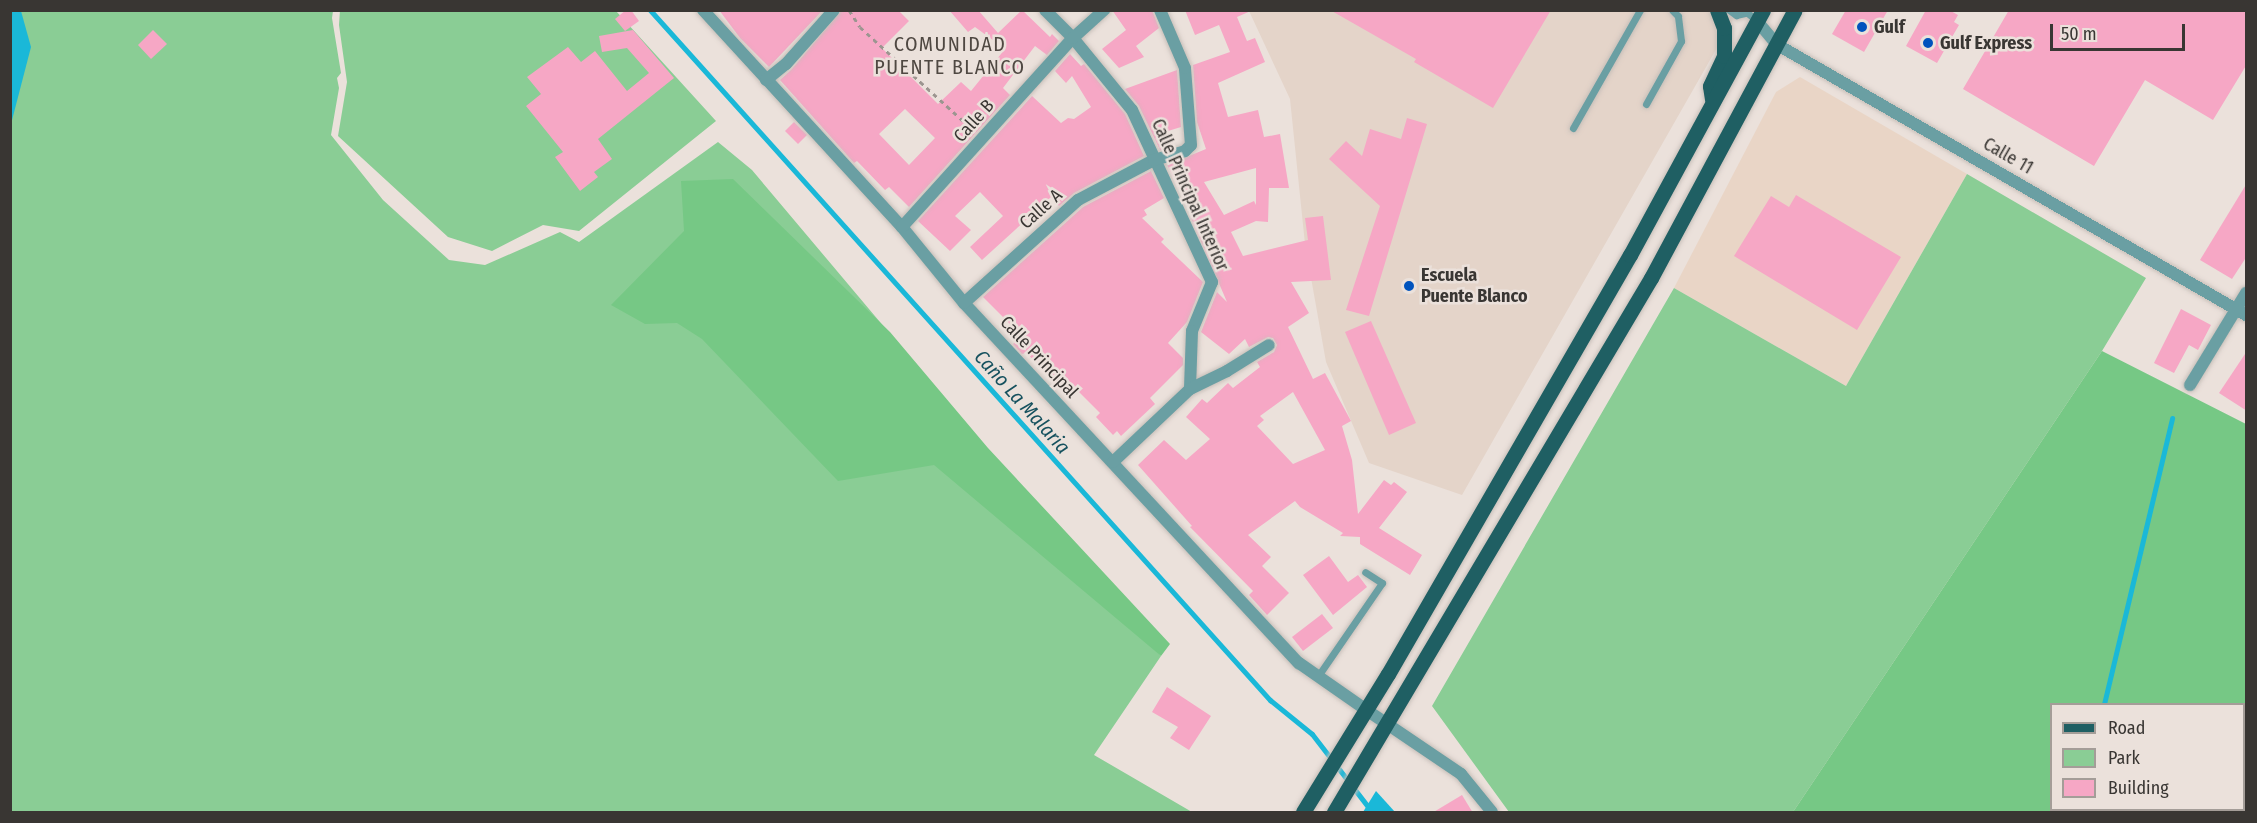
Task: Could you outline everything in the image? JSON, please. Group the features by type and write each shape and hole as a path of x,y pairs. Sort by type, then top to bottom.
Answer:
{"main road":[{"path":"1713,102 1710,86 1724,56 1724,28 1717,10"},
{"path":"1334,813 1652,278 1795,10"},
{"path":"1303,813 1388,674 1612,286 1713,102 1752,14"}],"street":[{"name":"Calle Principal","path":"703,10 902,228 964,303 1299,663 1461,774 1492,813"},
{"path":"766,80 786,64 834,10"},
{"name":"Calle Principal Interior","path":"1045,10 1073,38 1132,110 1212,282 1192,331 1190,389"},
{"name":"Calle B","path":"902,228 1073,38 1104,10"},
{"name":"Calle A","path":"964,303 1078,200 1154,160 1185,151 1191,145 1185,68 1160,10"},
{"name":"Calle 11","path":"1752,14 1776,44 2242,312"},
{"path":"2190,385 2242,312 2247,293"},
{"path":"1113,462 1190,389 1219,376 1269,345"}],"lane":[{"path":"1573,128 1640,10"},
{"path":"1646,104 1681,41 1678,16 1672,10"},
{"path":"1729,10 1736,15 1752,14"},
{"path":"1318,676 1382,583 1365,572"}],"path":[{"path":"849,10 860,27 982,138"}],"shaded area":[{"path":"1249,11 1738,11 1462,495 1369,463 1326,362 1305,244 1290,99"},
{"path":"1800,77 1967,174 1846,386 1674,288 1776,92"}],"green space":[{"path":"340,10 616,11 716,121 579,231 543,225 492,251 448,237 338,136 347,82 339,25"},
{"path":"10,11 333,11 332,18 341,73 337,78 339,88 331,135 383,200 449,260 485,265 560,232 579,242 718,142 752,170 1161,656 1094,755 1192,812 11,812"},
{"path":"1967,174 2146,278 2102,351 1793,812 1509,812 1432,706 1674,288 1846,386"},
{"path":"733,179 890,332 988,448 1170,644 1161,656 934,465 838,481 702,339 677,323 645,324 611,305 684,231 681,181"},
{"path":"2102,351 2246,424 2246,812 1793,812"}],"water":[{"path":"11,10 21,11 31,47 11,124"},
{"path":"1376,791 1395,812 1363,812"}],"building":[{"path":"626,10 631,10 639,21 625,31 615,19"},
{"path":"719,10 823,10 769,67 740,38"},
{"path":"842,10 898,10 909,21 882,48 938,104 961,82 971,91 1005,49 975,27 968,32 949,10 978,10 998,33 1022,10 1050,37 1052,34 1059,41 1047,55 1035,46 1003,88 1010,95 909,207 889,187 885,190 857,161 854,163 780,80","holes":["905,109 935,138 909,165 879,134"]},
{"path":"1112,10 1152,10 1159,28 1136,46 1144,57 1119,68 1102,49 1126,30"},
{"path":"1185,10 1253,10 1237,17 1247,41 1255,38 1265,62 1218,83 1228,117 1258,110 1264,137 1280,134 1289,188 1269,188 1268,222 1256,221 1231,232 1243,256 1308,240 1305,218 1323,216 1331,280 1291,282 1309,313 1288,327 1313,379 1325,373 1351,421 1342,426 1352,460 1358,514 1384,480 1391,485 1394,482 1407,492 1379,528 1422,555 1410,575 1360,544 1360,537 1340,536 1343,533 1300,507 1295,501 1248,535 1271,557 1262,566 1289,593 1267,615 1249,595 1253,591 1190,527 1192,526 1138,465 1164,440 1186,460 1210,439 1186,417 1202,399 1207,403 1228,383 1233,388 1260,367 1257,362 1274,352 1277,345 1273,338 1268,337 1249,347 1245,339 1229,354 1201,332 1217,292 1227,302 1191,218 1194,217 1167,165 1206,149 1197,122 1193,65 1230,52 1219,25 1195,35","holes":["1256,168 1256,205 1254,201 1224,215 1204,182","1293,392 1325,450 1293,464 1257,426 1264,420 1260,416"]},
{"path":"1330,10 1551,10 1493,108 1414,62 1416,59"},
{"path":"1846,10 1888,10 1864,52 1832,34"},
{"path":"1926,10 1949,10 1958,15 1954,22 1959,25 1937,63 1906,46"},
{"path":"2009,10 2247,10 2247,64 2213,120 2145,80 2094,166 1963,89"},
{"path":"153,30 167,44 151,59 138,45"},
{"path":"633,30 674,78 598,139 612,159 594,172 598,177 580,191 555,157 563,152 526,106 541,94 527,77 568,47 581,62 595,51 627,91 649,73 627,48 602,52 599,36"},
{"path":"1070,54 1081,66 1084,64 1125,114 1144,156 1074,193 1059,206 1051,197 982,260 970,247 1003,216 980,192 955,216 971,230 950,251 918,221 1032,96 1061,123 1068,118 1074,119 1091,107 1072,76 1066,83 1055,71"},
{"path":"1177,70 1181,127 1168,131 1173,146 1160,150 1139,106 1125,89"},
{"path":"1407,118 1427,124 1369,316 1346,310 1380,206 1329,159 1346,141 1362,156 1370,129 1401,139"},
{"path":"794,122 807,135 798,144 785,131"},
{"path":"1151,171 1164,198 1144,210 1147,215 1142,218 1164,239 1161,242 1203,282 1187,322 1168,343 1183,358 1183,365 1150,398 1155,404 1121,436 1117,431 1113,435 1096,417 1100,413 1067,380 1061,386 1040,363 1038,364 1026,353 1022,354 1013,344 1021,335 983,297 1083,207"},
{"path":"2247,183 2247,256 2232,279 2200,260"},
{"path":"1796,195 1901,257 1857,330 1734,256 1771,196 1789,207"},
{"path":"2181,309 2211,325 2198,350 2189,345 2174,373 2154,363"},
{"path":"1371,321 1416,423 1389,435 1345,332"},
{"path":"2247,351 2247,411 2219,393"},
{"path":"1329,556 1348,582 1358,575 1367,587 1333,615 1303,575"},
{"path":"1322,614 1333,628 1303,651 1292,637"},
{"path":"1167,687 1211,716 1189,750 1170,738 1178,727 1152,712"},
{"path":"1462,795 1473,813 1432,813"}],"waterway":[{"name":"Caño La Malaria","path":"650,10 1270,700 1312,734 1372,812"},
{"path":"2104,703 2172,418"}],"place":[{"name":"Gulf","path":"1862,27"},
{"name":"Gulf Express","path":"1928,43"},
{"name":"Escuela Puente Blanco","path":"1409,286"}],"district":[{"name":"COMUNIDAD PUENTE BLANCO","path":"950,56"}]}
